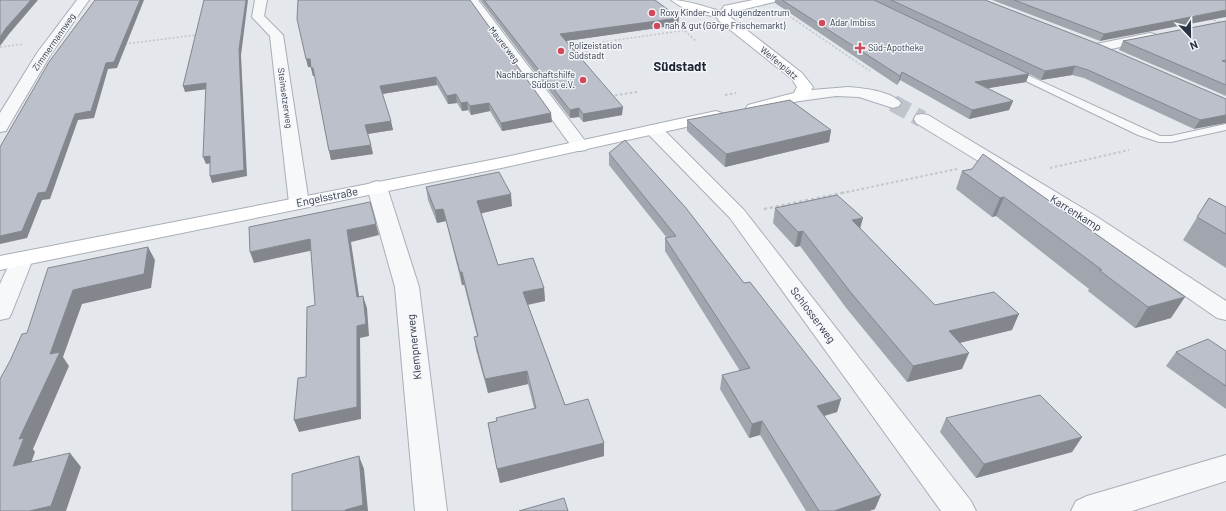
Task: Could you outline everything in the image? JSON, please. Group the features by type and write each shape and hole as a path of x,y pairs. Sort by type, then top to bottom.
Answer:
{"street":[{"name":"Zimmermannweg","path":"0,126 44,53 83,0"},
{"name":"Steinsetzerweg","path":"261,0 258,17 276,35 299,203"},
{"name":"Maurerweg","path":"472,0 580,146"},
{"path":"677,0 692,8 724,15 728,9 770,0"},
{"name":"Welfenplatz","path":"654,130 800,96 805,88 797,76 723,18 724,15"},
{"path":"1101,47 1162,35"},
{"path":"1086,42 1121,56"},
{"path":"800,96 845,90 867,92 883,97 893,103"},
{"name":"Karrenkamp","path":"922,119 1087,219 1226,312"},
{"name":"Engelsstraße","path":"11,261 654,130"},
{"name":"Schlosserweg","path":"654,130 736,214 960,511"},
{"name":"Klempnerweg","path":"377,187 407,287 431,511"},
{"path":"0,312 11,261"},
{"path":"1087,511 1226,468"}],"lane":[{"path":"1002,65 1142,133 1159,139 1171,139 1226,127"}],"path":[{"path":"1209,18 1223,23"},
{"path":"566,47 691,29"},
{"path":"684,30 696,41"},
{"path":"122,44 200,35"},
{"path":"566,47 570,52"},
{"path":"566,47 593,54 603,54"},
{"path":"612,102 608,96 637,92"},
{"path":"1017,176 1148,145 1159,139"},
{"path":"736,214 993,162"}],"building":[{"path":"0,0 31,0 0,37"},
{"path":"95,0 140,0 114,62 106,63 91,111 75,114 46,192 38,193 22,231 0,236 0,147 49,62"},
{"path":"204,0 246,0 239,49 244,170 210,176 210,156 203,157 206,83 183,86"},
{"path":"298,0 470,0 551,113 501,123 489,103 470,106 467,102 461,103 456,94 447,96 436,77 380,86 391,121 365,125 371,145 329,151 313,68 311,68 310,59 306,59 297,19"},
{"path":"484,0 655,0 679,18 560,34 623,107 583,114 579,108 570,110"},
{"path":"782,0 874,0 1029,74 975,82 1013,101 972,110 902,72 900,76"},
{"path":"891,0 985,0 1101,45 1226,99 1226,115 1200,120 1088,70 1075,66 1045,71"},
{"path":"1014,0 1226,0 1226,10 1104,34"},
{"path":"1226,21 1226,60 1222,61 1226,62 1226,85 1123,41"},
{"path":"790,100 831,130 726,154 687,120"},
{"path":"625,140 686,208 744,283 750,282 841,399 817,406 881,495 834,511 819,511 762,421 752,424 722,375 750,368 665,238 676,236 609,153"},
{"path":"983,154 1185,297 1148,307 1099,270 1102,270 1004,197 1000,198 962,171 972,169"},
{"path":"499,172 511,194 477,201 498,265 533,258 544,288 523,292 565,405 588,399 604,443 497,469 488,423 497,421 496,418 536,408 527,371 485,379 474,337 478,336 462,272 460,272 443,209 435,210 426,187"},
{"path":"837,195 863,218 852,220 935,305 994,292 1019,314 949,331 969,353 913,366 852,294 803,231 798,232 775,208"},
{"path":"1209,198 1226,207 1226,234 1197,217"},
{"path":"370,202 376,224 347,230 357,297 363,296 366,324 357,326 357,407 294,420 298,378 306,377 307,307 315,305 310,239 250,252 249,227"},
{"path":"148,247 144,274 73,290 50,354 60,352 19,439 24,438 13,466 70,453 51,506 29,511 0,511 0,379 22,334 27,333 48,268"},
{"path":"1208,339 1226,351 1226,386 1176,352"},
{"path":"1040,395 1082,437 984,464 946,418"},
{"path":"359,456 363,505 345,511 292,511 292,474"},
{"path":"564,498 568,511 519,511"}],"tunnel":[{"path":"893,103 922,119"}],"place":[{"name":"Roxy Kinder- und Jugendzentrum","path":"652,13"},
{"name":"Adar Imbiss","path":"822,23"},
{"name":"nah & gut (Görge Frischemarkt)","path":"657,26"},
{"name":"Süd-Apotheke","path":"860,48"},
{"name":"Polizeistation Südstadt","path":"561,51"},
{"name":"Nachbarschaftshilfe Südost e.V.","path":"583,80"}],"district":[{"name":"Südstadt","path":"680,66"}]}
